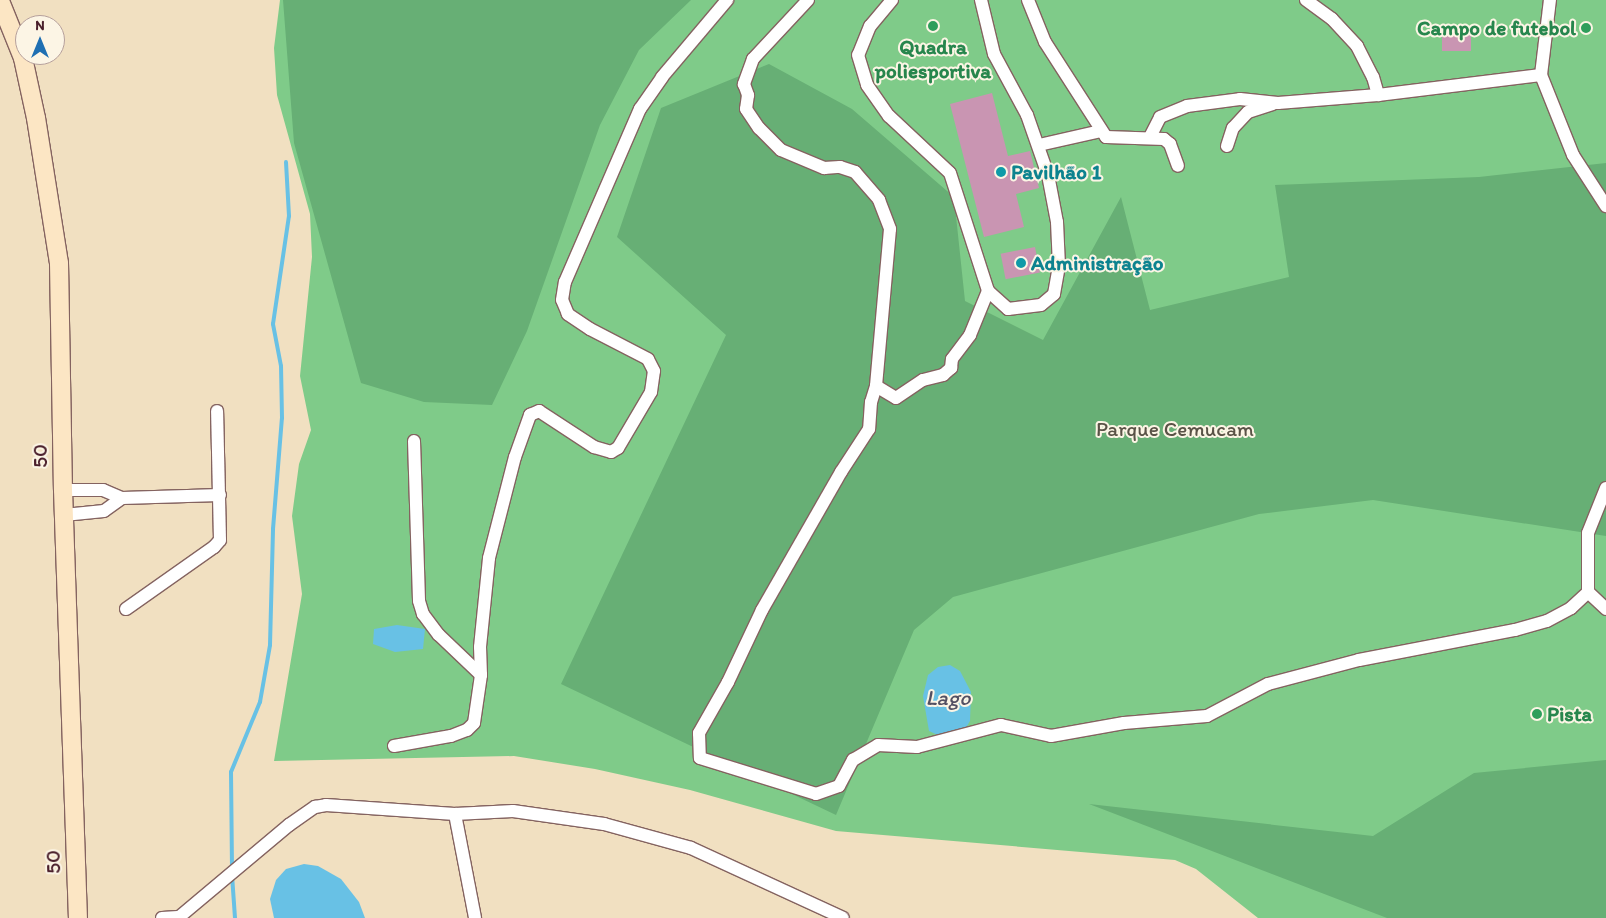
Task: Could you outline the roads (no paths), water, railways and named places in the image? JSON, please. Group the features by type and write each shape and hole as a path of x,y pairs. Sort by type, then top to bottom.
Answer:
{"main road":[{"name":"50","path":"0,2 25,67 60,263 63,490 78,918"}],"street":[{"path":"394,746 451,736 467,730 474,723 478,711 481,676 480,647 488,558 515,457 530,415 539,411 594,446 611,452 618,448 651,392 654,371 648,359 590,329 568,314 562,300 565,282 640,108 662,77 727,0"},
{"path":"808,0 753,59 744,84 748,95 746,109 759,128 781,150 824,168 840,167 855,172 879,200 890,229 876,386 871,402 869,429 841,472 762,610 728,682 698,733 700,758 816,794 839,786 852,760 878,745 917,747 1001,725 1051,736 1124,723 1207,716 1268,684 1359,660 1515,630 1547,621 1571,608 1588,592"},
{"path":"892,0 870,26 858,56 867,86 889,116 950,173 988,291 1008,309 1041,306 1054,294 1059,266 1057,222 1039,145 1027,115 994,54 981,0"},
{"path":"1028,0 1045,42 1101,131 1112,139 1158,137 1170,144 1178,166"},
{"path":"1306,0 1332,19 1356,46"},
{"path":"1318,0 1336,14 1373,77 1378,95"},
{"path":"1550,0 1541,74 1573,156 1606,206"},
{"path":"1150,137 1160,117 1187,106 1240,99 1278,103 1378,95 1541,74"},
{"path":"1227,146 1233,128 1248,112 1278,103"},
{"path":"1039,145 1101,131"},
{"path":"876,386 896,398 923,380 943,375 951,368 952,359 970,335 988,291"},
{"path":"126,609 218,544 220,495 217,411"},
{"path":"414,441 419,601 423,614 439,635 481,676"},
{"path":"1606,488 1588,533 1588,592 1606,609"},
{"path":"63,490 103,490 122,498 220,495"},
{"path":"64,515 104,510 122,498"},
{"path":"162,918 178,917 315,807 455,814 513,811 544,813 664,838 843,918"},
{"path":"455,814 475,918"}],"water":[{"path":"397,625 425,629 423,649 395,652 373,644 374,629"},
{"name":"Lago","path":"950,665 960,671 971,692 970,721 964,731 942,737 929,731 923,696 928,675 938,667"},
{"path":"304,864 318,866 341,879 359,902 365,918 274,918 270,899 276,880 286,869"}],"waterway":[{"path":"232,868 231,772 260,702 270,645 273,529 282,418 281,366 273,324 289,216 286,162"},
{"path":"232,875 235,918"}],"place":[{"name":"Quadra poliesportiva","path":"933,26"},
{"name":"Campo de futebol","path":"1586,28"},
{"name":"Pavilhão 1","path":"1001,172"},
{"name":"Administração","path":"1021,263"},
{"name":"Pista","path":"1537,714"}],"park label":[{"name":"Parque Cemucam","path":"1175,429"}]}
